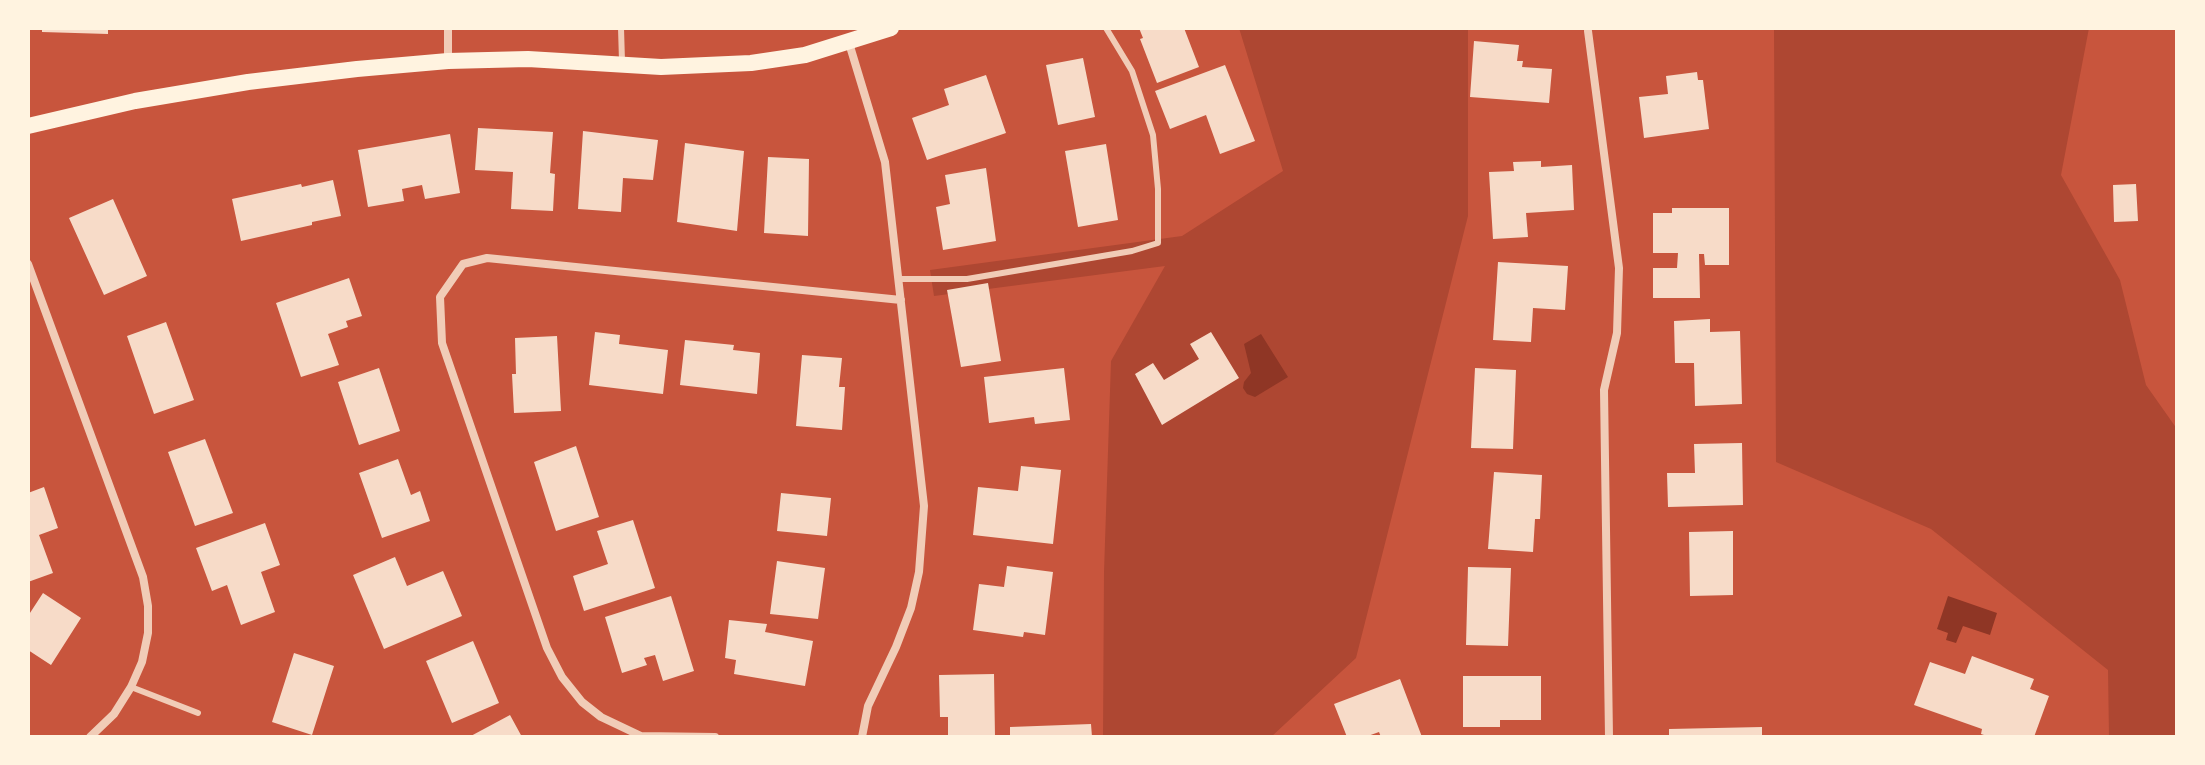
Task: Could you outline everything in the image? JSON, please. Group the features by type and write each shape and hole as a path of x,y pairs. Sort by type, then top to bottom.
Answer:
{"main road":[{"path":"28,126 135,101 248,82 448,61 528,59 622,65 728,66 779,60 849,43 891,28"}],"street":[{"path":"448,28 448,61"},
{"path":"1588,31 1619,268 1617,333 1604,390 1609,737"},
{"path":"849,43 885,162 924,506 922,543 911,608 868,706 862,737"},
{"path":"715,737 641,736 601,717 582,702 562,677 547,648 442,343 440,297 463,264 487,258 901,300"},
{"path":"28,264 143,577 148,606 148,633 142,662 131,687 114,714 90,737"}],"lane":[{"path":"621,28 622,65"},
{"path":"898,279 967,279 1132,251 1158,243 1158,189 1153,135 1132,71 1106,28"},
{"path":"131,687 198,713"}],"shaded area":[{"path":"1239,28 1468,28 1468,216 1356,658 1271,737 1103,737 1104,572 1111,361 1165,266 934,296 930,270 1182,236 1283,171"},
{"path":"1774,28 2089,28 2061,175 2120,280 2146,385 2177,429 2177,737 2109,737 2108,670 1931,529 1776,462"},
{"path":"1261,334 1288,377 1255,397 1243,388 1251,373 1244,344"},
{"path":"1948,596 1997,613 1990,635 1963,626 1956,643 1946,640 1948,633 1937,629"}],"building":[{"path":"42,28 108,28 108,34 42,32"},
{"path":"1139,28 1184,28 1199,67 1157,83 1140,39 1143,38"},
{"path":"1474,41 1519,45 1517,61 1523,61 1522,67 1552,69 1549,103 1470,97"},
{"path":"1083,58 1095,117 1058,125 1046,65"},
{"path":"1225,65 1255,141 1220,154 1206,115 1170,129 1155,91"},
{"path":"1697,72 1698,80 1703,80 1709,129 1644,138 1639,97 1668,94 1666,76"},
{"path":"986,75 1006,133 927,160 912,118 949,105 944,89"},
{"path":"478,128 553,132 550,173 555,174 553,211 511,209 513,172 475,170"},
{"path":"583,131 658,140 653,180 623,178 621,212 578,209"},
{"path":"450,134 460,193 425,199 422,185 402,189 404,201 368,207 358,150"},
{"path":"685,143 744,151 737,231 677,222"},
{"path":"1106,144 1118,220 1078,227 1065,151"},
{"path":"768,157 809,159 808,236 764,233"},
{"path":"1541,161 1541,167 1572,165 1574,210 1526,213 1528,237 1493,239 1489,172 1514,171 1513,162"},
{"path":"986,168 996,241 943,250 936,207 950,204 945,175"},
{"path":"333,180 341,216 241,241 232,199"},
{"path":"2136,184 2138,221 2114,222 2113,185"},
{"path":"113,199 147,276 104,295 69,218"},
{"path":"1672,208 1729,208 1729,265 1705,265 1704,254 1699,254 1700,298 1653,298 1653,268 1677,268 1678,253 1653,253 1653,213 1672,213"},
{"path":"1498,262 1568,266 1565,310 1533,308 1531,342 1493,340"},
{"path":"349,278 362,316 346,321 348,327 328,334 339,365 301,377 276,303"},
{"path":"988,283 1001,361 961,367 947,290"},
{"path":"1710,319 1710,332 1740,331 1742,404 1695,406 1694,363 1675,363 1674,321"},
{"path":"166,322 194,400 154,414 127,336"},
{"path":"595,332 620,335 619,344 668,350 663,394 589,385"},
{"path":"1211,332 1239,378 1162,425 1135,374 1153,363 1164,380 1199,359 1190,344"},
{"path":"557,336 561,411 514,413 512,374 516,374 515,338"},
{"path":"685,340 734,345 733,350 760,353 757,394 680,385"},
{"path":"802,355 842,358 839,387 845,387 842,430 796,426"},
{"path":"379,368 400,431 359,445 338,382"},
{"path":"1064,368 1070,420 1035,424 1034,417 989,423 984,377"},
{"path":"1475,368 1516,370 1513,449 1471,448"},
{"path":"205,439 233,513 195,526 168,452"},
{"path":"1742,443 1743,505 1668,507 1667,473 1695,473 1694,444"},
{"path":"576,446 599,517 556,531 534,462"},
{"path":"398,459 411,495 420,491 430,521 382,538 359,473"},
{"path":"1021,466 1061,470 1053,544 973,535 978,487 1018,491"},
{"path":"1494,472 1542,475 1540,519 1535,519 1533,552 1488,549"},
{"path":"44,487 58,528 39,535 53,573 28,582 28,493"},
{"path":"781,493 831,498 827,536 777,531"},
{"path":"633,520 655,588 584,611 573,576 608,564 597,531"},
{"path":"265,523 280,565 261,572 275,612 241,625 227,585 212,591 196,548"},
{"path":"1733,531 1733,595 1690,596 1689,532"},
{"path":"395,557 407,586 443,571 462,616 384,649 353,575"},
{"path":"777,561 825,568 818,619 770,614"},
{"path":"1007,566 1053,572 1045,635 1024,632 1023,637 973,630 979,584 1004,587"},
{"path":"1468,567 1511,568 1508,646 1466,645"},
{"path":"43,593 81,618 51,665 28,650 28,616"},
{"path":"671,596 694,671 663,681 655,655 644,658 647,665 622,673 605,617"},
{"path":"729,620 767,624 765,632 813,641 805,686 734,674 736,660 725,658"},
{"path":"473,641 499,703 452,723 426,661"},
{"path":"294,653 334,666 312,735 272,722"},
{"path":"1972,656 2034,679 2030,689 2049,696 2034,737 1990,737 1981,734 1982,729 1914,705 1930,662 1965,674"},
{"path":"994,674 995,737 948,737 948,717 940,717 939,675"},
{"path":"1463,676 1541,676 1541,720 1500,720 1500,727 1463,727"},
{"path":"1400,679 1422,737 1381,737 1379,732 1365,737 1347,737 1334,704"},
{"path":"510,715 522,737 469,737"},
{"path":"1091,724 1092,737 1010,737 1010,727"},
{"path":"1762,727 1762,737 1669,737 1669,729"}]}
